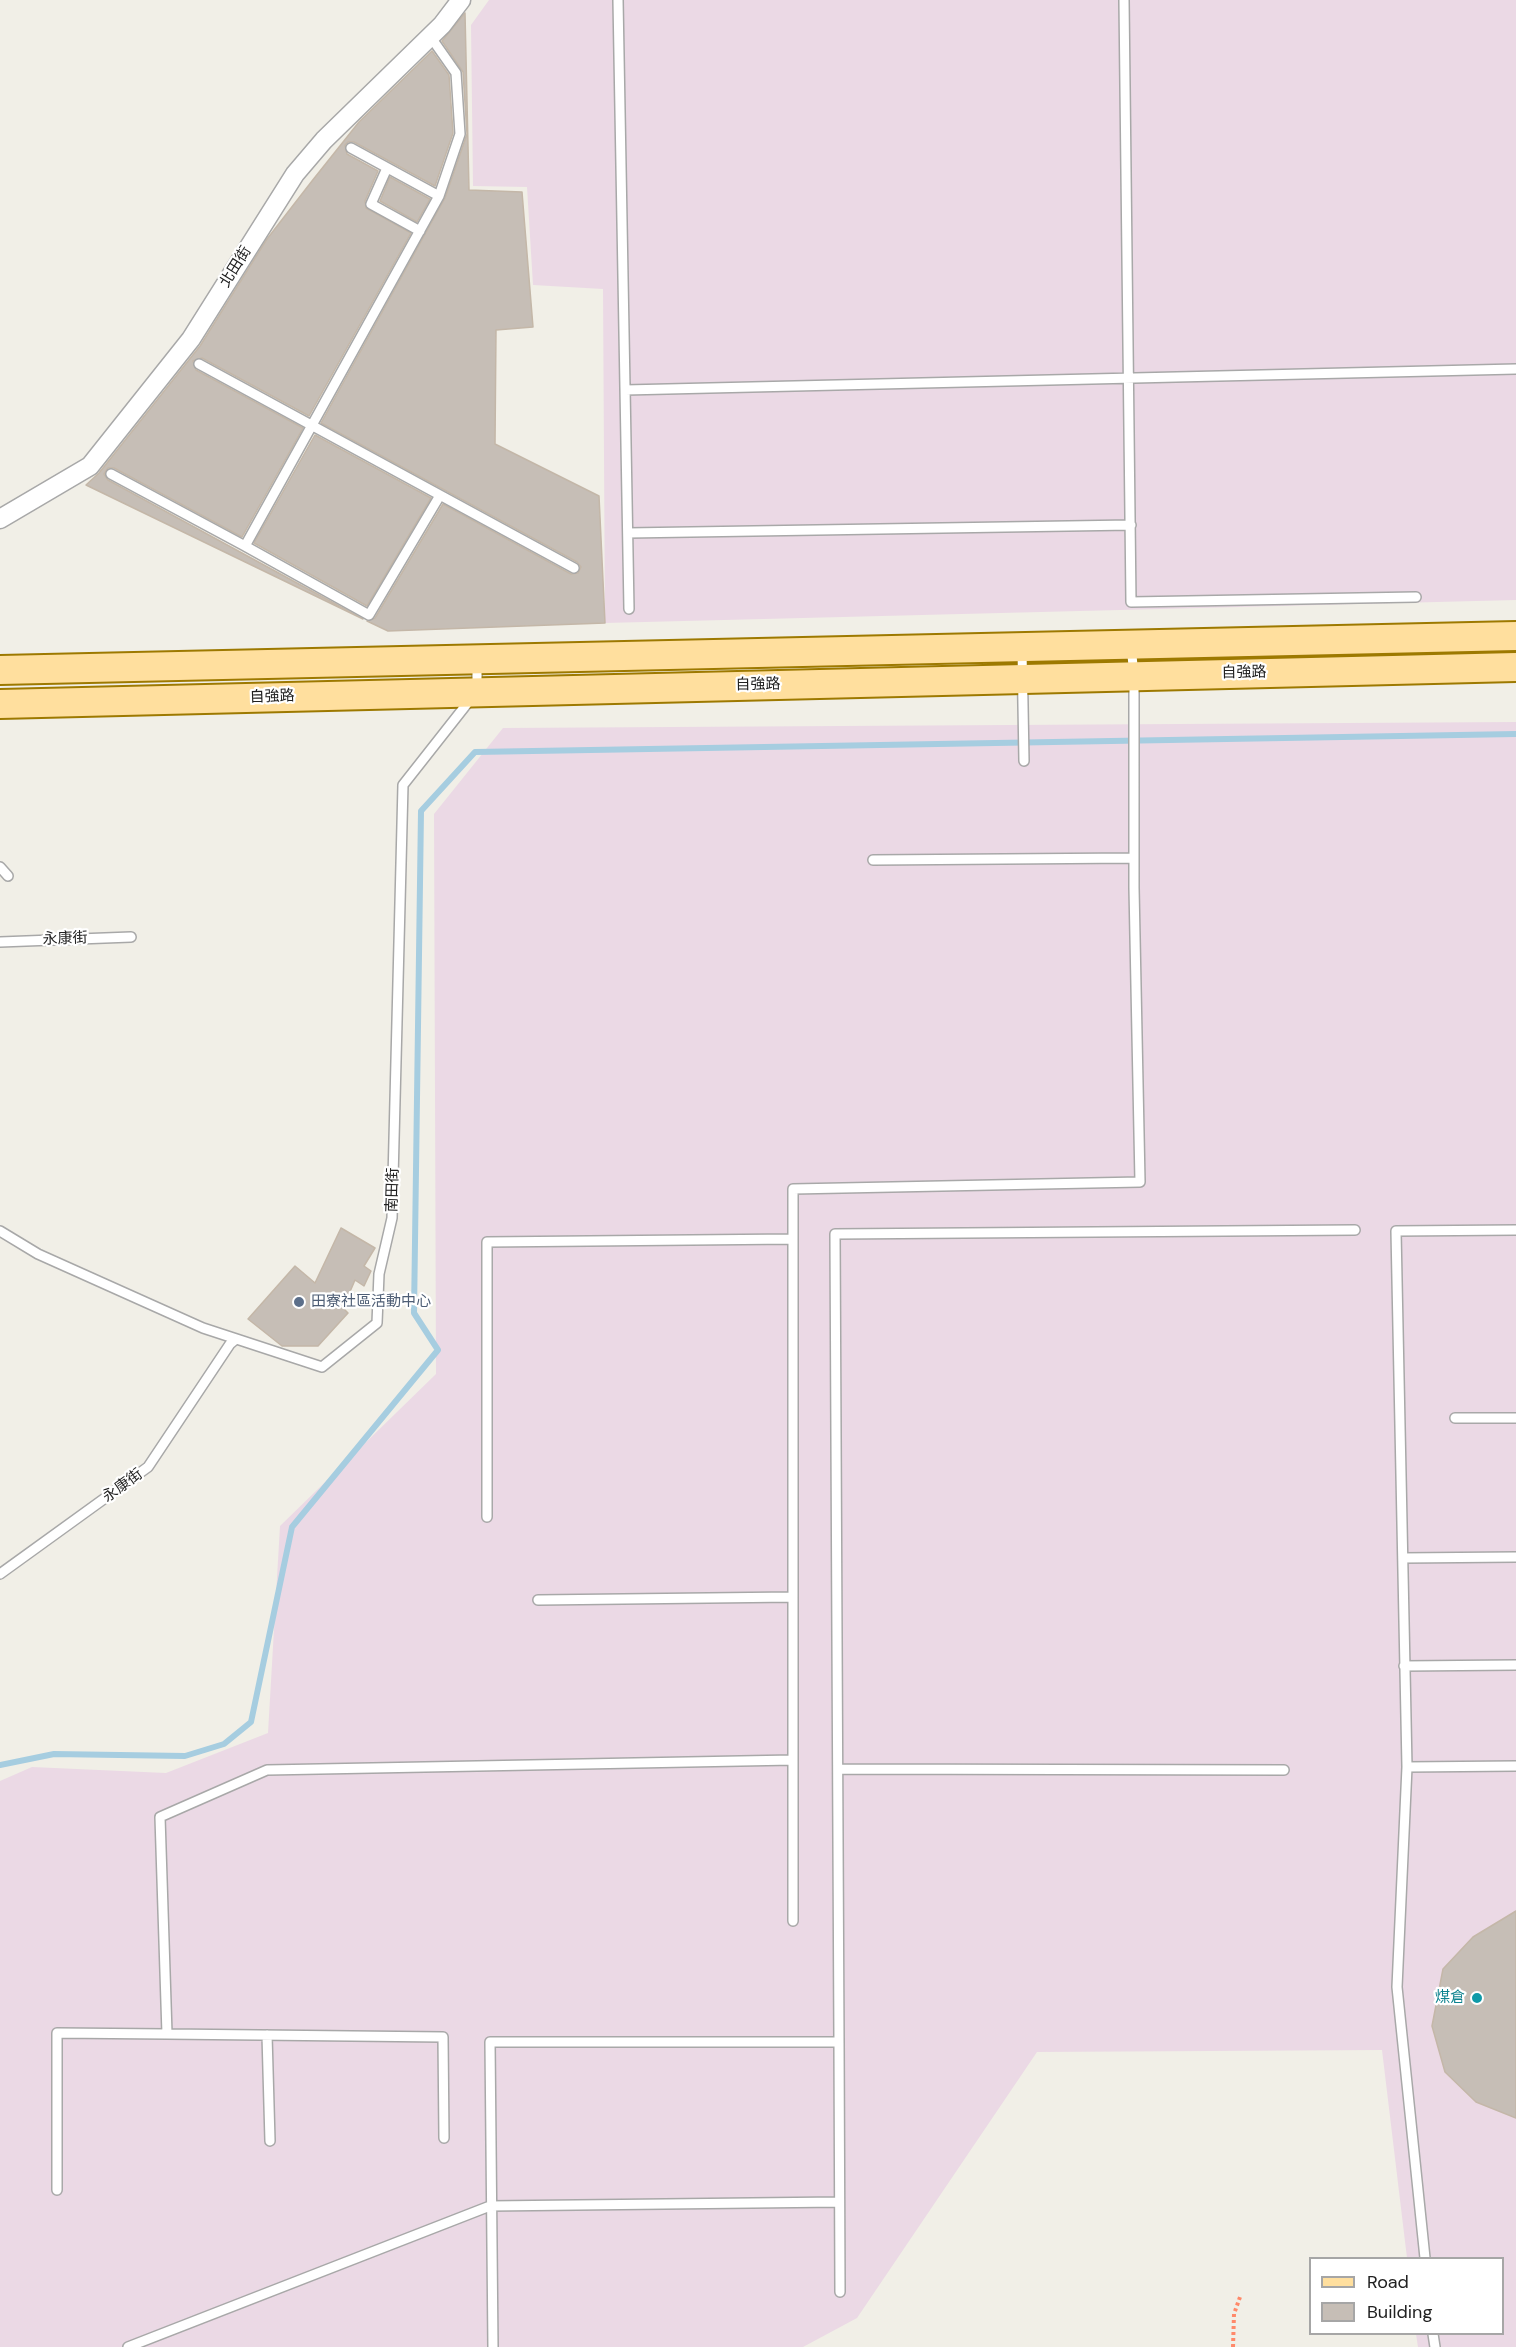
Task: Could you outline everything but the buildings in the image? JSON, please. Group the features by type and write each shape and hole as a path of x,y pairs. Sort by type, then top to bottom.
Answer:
{"main road":[{"name":"自強路","path":"0,670 1022,649 1516,636"},
{"name":"自強路","path":"0,704 1516,667"}],"street":[{"name":"北田街","path":"0,519 90,466 191,339 295,174 324,140 430,36 461,0"}],"lane":[{"path":"618,0 629,609"},
{"path":"1124,0 1131,602 1416,597"},
{"path":"245,546 439,196 459,134 459,123 456,73 430,36"},
{"path":"351,148 439,196"},
{"path":"387,168 371,204 420,231"},
{"path":"199,364 439,497 574,568"},
{"path":"625,390 1516,369"},
{"path":"111,474 369,615 439,497"},
{"path":"628,533 1131,525"},
{"path":"794,1921 793,1190 1140,1182 1134,858 1134,675 1131,646"},
{"path":"1022,649 1024,761"},
{"path":"477,661 477,691"},
{"name":"南田街","path":"0,1231 38,1254 203,1328 322,1367 377,1323 379,1274 392,1218 403,785 477,691"},
{"path":"873,860 1134,858"},
{"path":"0,867 8,876"},
{"name":"永康街","path":"0,942 131,937"},
{"path":"840,2292 835,1234 1355,1230"},
{"path":"1425,2257 1397,1987 1407,1767 1396,1231 1516,1230"},
{"path":"487,1517 487,1242 793,1239"},
{"name":"永康街","path":"0,1574 148,1467 230,1344 236,1339"},
{"path":"1455,1418 1516,1418"},
{"path":"1402,1558 1516,1557"},
{"path":"538,1600 793,1597"},
{"path":"1404,1666 1516,1665"},
{"path":"167,2034 160,1817 267,1770 793,1760"},
{"path":"1407,1767 1516,1766"},
{"path":"838,1768 1284,1770"},
{"path":"57,2190 57,2033 442,2037 444,2138"},
{"path":"267,2035 270,2141"},
{"path":"493,2347 490,2042 839,2042"},
{"path":"128,2347 490,2206 838,2202"}],"path":[{"path":"1233,2347 1234,2314 1239,2297"}],"shaded area":[{"path":"489,0 1516,0 1516,600 605,623 603,289 533,285 527,187 473,186 471,25"},
{"path":"1516,722 1516,2347 1418,2347 1416,2335 1504,2335 1504,2257 1407,2257 1382,2050 1037,2052 857,2318 803,2347 0,2347 0,1781 32,1767 166,1773 268,1733 280,1526 436,1374 434,814 503,728"}],"waterway":[{"path":"0,1765 54,1754 185,1756 224,1744 251,1722 292,1527 438,1350 414,1313 421,811 475,752 1516,734"}],"place":[{"name":"田寮社區活動中心","path":"299,1302"},
{"name":"煤倉","path":"1477,1998"}]}
